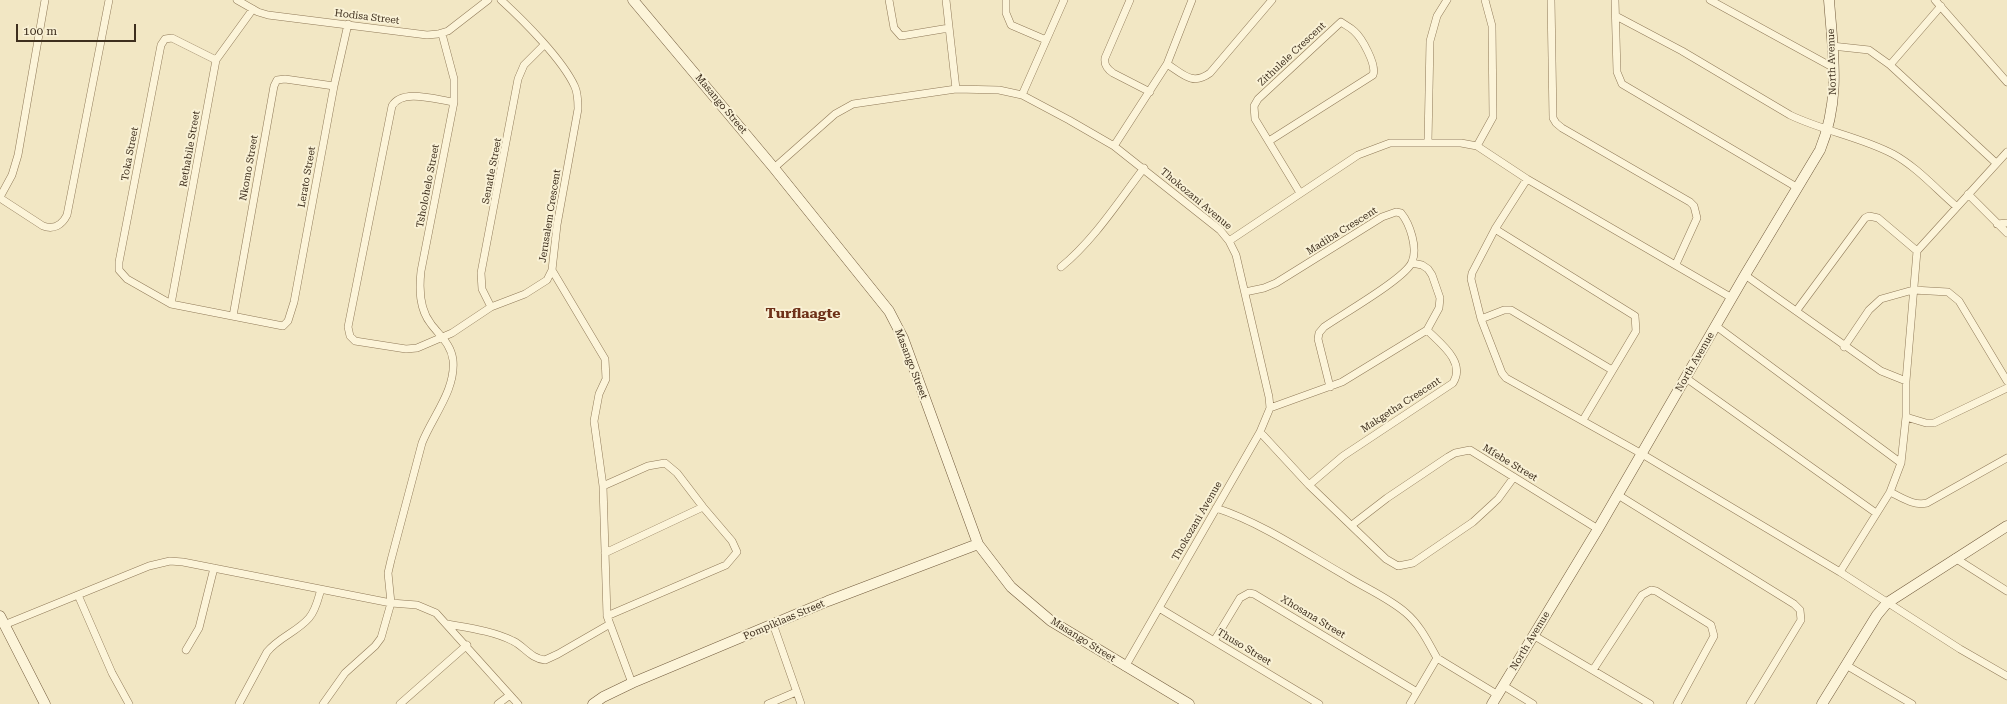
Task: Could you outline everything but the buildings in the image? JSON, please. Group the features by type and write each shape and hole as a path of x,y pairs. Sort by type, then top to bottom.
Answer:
{"street":[{"path":"45,0 18,155 12,175 0,197 47,228 56,227 64,222 67,215 109,0"},
{"name":"Hodisa Street","path":"237,0 252,9 268,15 427,35 442,34"},
{"path":"442,34 488,0"},
{"name":"Jerusalem Crescent","path":"454,102 404,96 396,100 392,106 348,327 350,336 356,341 406,349 417,348 443,338 465,326 491,307 537,287 547,280 552,270 558,225 578,109 578,98 574,86 565,70 525,22 501,0"},
{"name":"Masango Street","path":"633,0 774,168 889,311 903,338 978,544 1011,587 1031,606 1051,621 1189,704"},
{"path":"889,0 894,28 901,36 949,28"},
{"path":"946,0 956,89"},
{"path":"1006,0 1006,13 1011,25 1046,40"},
{"path":"1022,95 1064,0"},
{"path":"1130,0 1105,58 1105,63 1108,70 1150,92"},
{"path":"1114,146 1167,64 1192,0"},
{"path":"1167,64 1189,78 1196,80 1204,78 1210,73 1272,0"},
{"path":"1428,142 1430,42 1437,16 1447,0"},
{"path":"1477,146 1493,117 1492,26 1485,0"},
{"path":"1551,0 1553,118 1562,128 1690,202 1694,206 1697,218 1676,264"},
{"path":"1615,0 1618,72 1622,84 1798,188"},
{"path":"1710,0 1834,68"},
{"name":"North Avenue","path":"1492,704 1598,529 1745,275 1820,150 1828,130 1834,104 1834,68 1829,0"},
{"path":"1935,0 2007,82"},
{"path":"1890,65 1941,6"},
{"name":"Rethabile Street","path":"171,304 216,60 252,9"},
{"path":"1616,16 1682,51 1805,123 1878,147 1894,155 1906,163 1957,207"},
{"name":"Zithulele Crescent","path":"1269,141 1373,75 1375,70 1373,64 1360,38 1350,28 1341,22 1258,99 1254,106 1256,118 1269,141 1300,193"},
{"name":"Lerato Street","path":"233,316 283,326 288,321 294,302 334,86 348,24"},
{"name":"Tsholohelo Street","path":"391,603 388,573 422,443 428,427 445,397 452,376 453,361 451,352 443,338 430,323 426,315 421,301 420,281 454,102 454,79 442,34"},
{"name":"Toka Street","path":"171,304 122,275 119,270 119,262 159,49 162,42 172,38 216,60"},
{"name":"Senatle Street","path":"491,307 482,289 482,272 518,79 524,65 544,45"},
{"path":"1832,46 1869,50 1890,65 1996,163"},
{"name":"Nkomo Street","path":"233,316 274,86 277,80 285,79 334,86"},
{"name":"Thokozani Avenue","path":"774,168 845,108 861,102 956,89 999,90 1022,95 1114,146 1144,168 1220,230 1229,241 1236,255 1270,408 1260,432 1125,666"},
{"path":"1229,241 1358,155 1372,148 1390,143 1461,143 1477,146 1527,179 1676,264 1732,298"},
{"path":"1840,572 1876,512 1890,492 1901,463 1906,417 1906,381 1917,251 2007,152"},
{"path":"1061,267 1074,257 1144,168"},
{"path":"1527,179 1495,229 1472,273 1471,279 1481,319 1502,373 1506,378 1642,454 1840,572 1960,649 2007,676"},
{"path":"1968,194 2007,233"},
{"name":"Madiba Crescent","path":"1245,292 1264,288 1276,283 1382,217 1396,212 1401,213 1404,217 1413,242 1415,253 1412,263"},
{"path":"1797,310 1865,218 1869,216 1878,218 1917,251"},
{"path":"1997,224 2007,223"},
{"path":"1495,229 1635,316 1636,331 1583,420"},
{"path":"1270,408 1330,387 1359,373 1427,330 1439,308 1440,298 1432,275 1428,269 1422,265 1412,263 1396,278 1324,327 1319,333 1318,339 1330,387"},
{"path":"552,270 606,359 606,379 599,394 594,421 603,486 607,616 632,683"},
{"path":"1745,275 1797,310 1844,347 1881,372 1906,381"},
{"path":"1844,347 1874,304 1881,300 1913,290 1948,292 1954,295 1959,301 2007,381"},
{"path":"171,304 233,316"},
{"path":"1481,319 1504,310 1511,310 1612,370"},
{"path":"1716,326 1901,463"},
{"name":"Makgetha Crescent","path":"1310,485 1343,456 1454,383 1458,375 1457,366 1450,354 1427,330"},
{"path":"1686,378 1876,512"},
{"path":"1906,417 1926,423 1934,423 2007,388"},
{"path":"1260,432 1310,485 1392,564 1398,566 1406,566 1413,563 1487,511 1514,477"},
{"name":"Mfebe Street","path":"1352,525 1387,498 1455,453 1470,450 1598,529"},
{"path":"1890,492 1912,503 1927,503 2007,458"},
{"path":"603,486 648,466 664,463 677,473 703,508 737,548 735,557 726,565 607,616"},
{"path":"1618,495 1794,604 1800,610 1801,620 1750,704"},
{"path":"605,553 703,508"},
{"path":"1216,508 1235,514 1257,525 1404,612 1416,623 1437,658 1501,690 1533,704"},
{"path":"1822,704 1877,615 1887,603 2007,526"},
{"name":"Pompiklaas Street","path":"593,704 603,697 632,683 828,601 978,544"},
{"path":"1955,558 2007,591"},
{"path":"45,704 2,620 78,595 161,562 170,560 391,603 417,605 429,609 447,624 518,704"},
{"path":"186,650 199,628 214,568"},
{"path":"239,704 267,652 273,644 309,619 314,611 321,589"},
{"path":"1594,670 1642,595 1651,590 1656,591 1711,625 1714,632 1714,636 1677,704"},
{"name":"Xhosana Street","path":"1214,641 1240,598 1249,593 1254,594 1417,692"},
{"path":"78,595 112,673 129,704"},
{"path":"323,704 345,673 375,646 380,638 391,603"},
{"name":"Thuso Street","path":"1159,608 1319,704"},
{"path":"447,624 494,633 515,642 535,657 545,660 610,624"},
{"path":"773,624 800,704"},
{"path":"1533,635 1650,704"},
{"path":"400,704 466,645"},
{"path":"1410,704 1437,658"},
{"path":"1846,665 1907,703"},
{"path":"768,704 796,692"},
{"path":"498,704 510,695"}],"district":[{"name":"Turflaagte","path":"803,314"}]}
